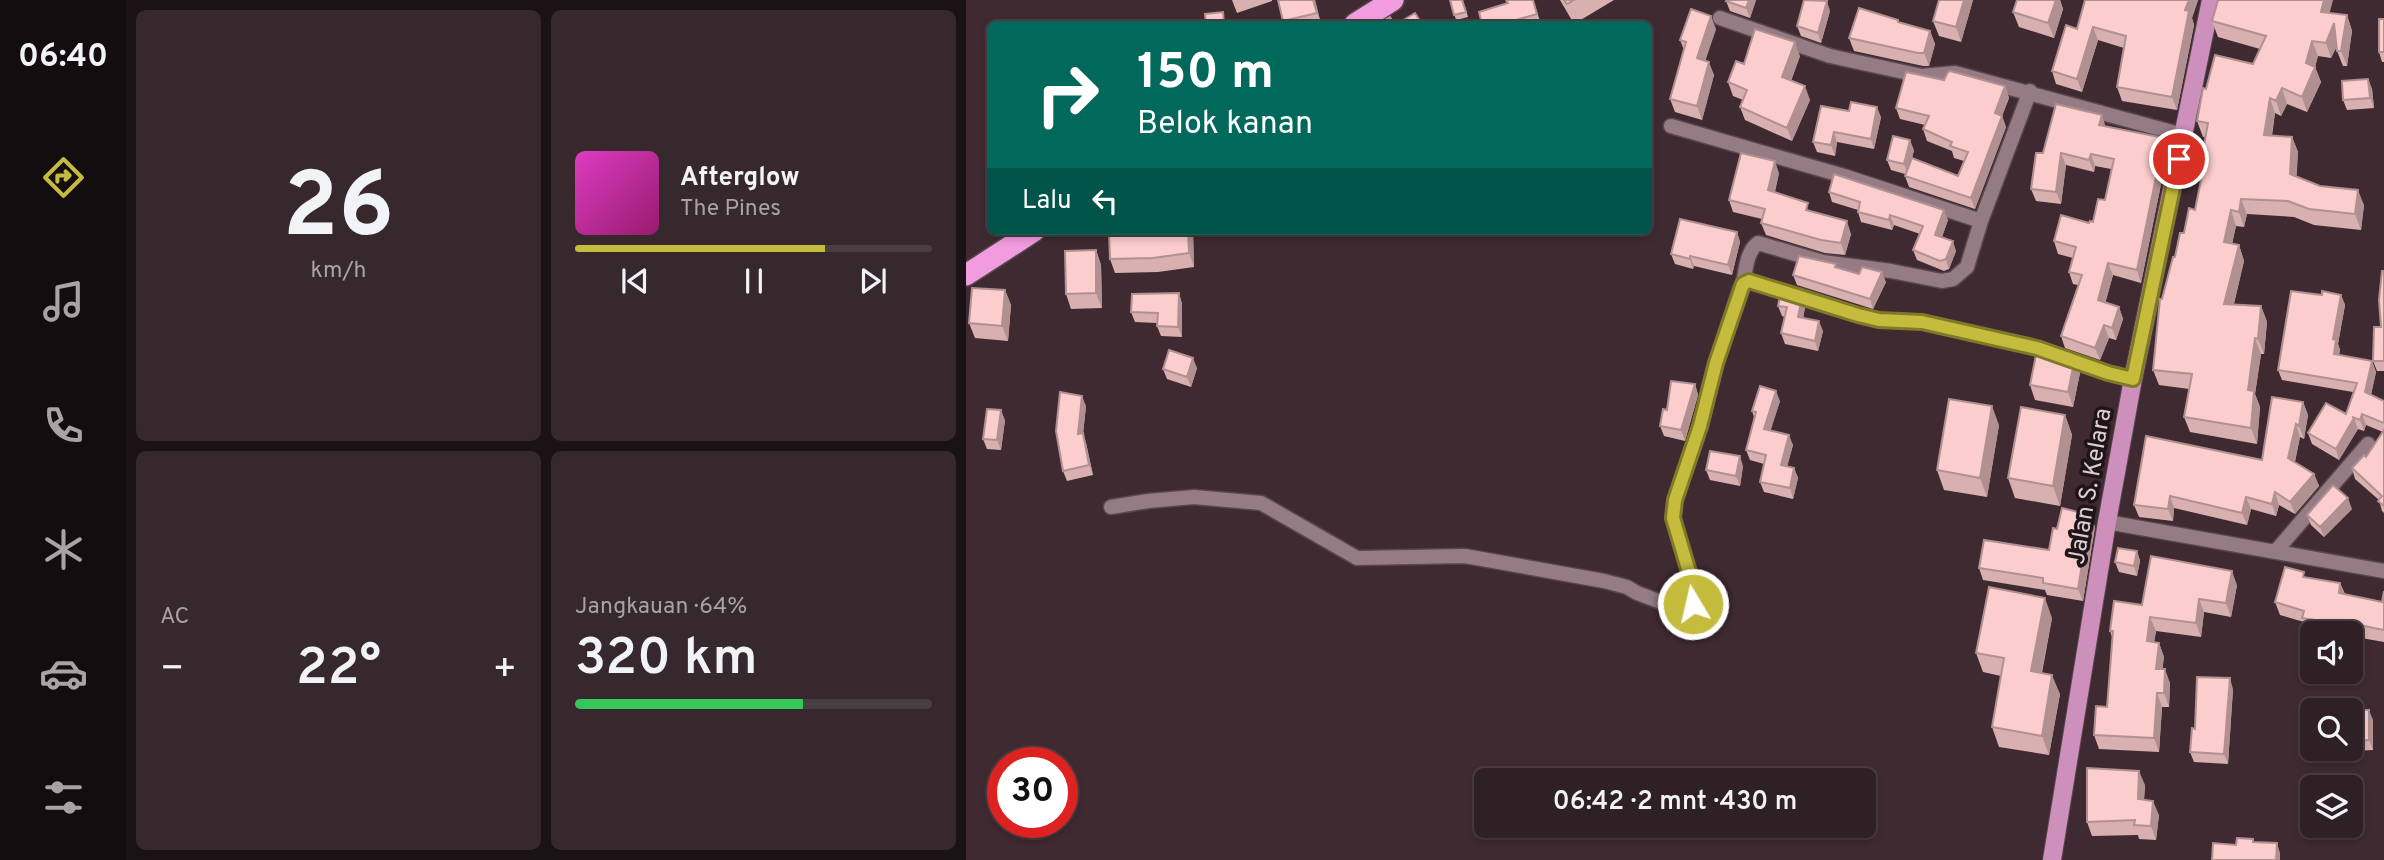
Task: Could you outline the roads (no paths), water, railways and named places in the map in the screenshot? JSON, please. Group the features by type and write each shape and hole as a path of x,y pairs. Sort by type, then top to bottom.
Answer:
{"highway":[{"path":"1360,21 1393,0"},
{"path":"966,275 1028,235"}],"main road":[{"name":"Jalan S. Kelara","path":"2052,860 2133,379 2211,0"}],"street":[{"path":"1720,18 1830,56 1922,76 1955,73 2030,91 2183,135"},
{"path":"1111,508 1148,500 1194,497 1261,503 1357,558 1465,555 1604,581 1627,587 1677,608 1689,609 1693,604 1693,595 1673,518 1675,500 1754,246 1758,243 1823,261 1942,281 1953,279 1967,267 1981,220 2030,91"},
{"path":"1671,126 1844,176 1981,220"},
{"path":"1743,284 1749,281 1868,318 1922,322 2037,348 2133,379"},
{"path":"2275,552 2368,444"},
{"path":"2107,522 2384,571"}]}
